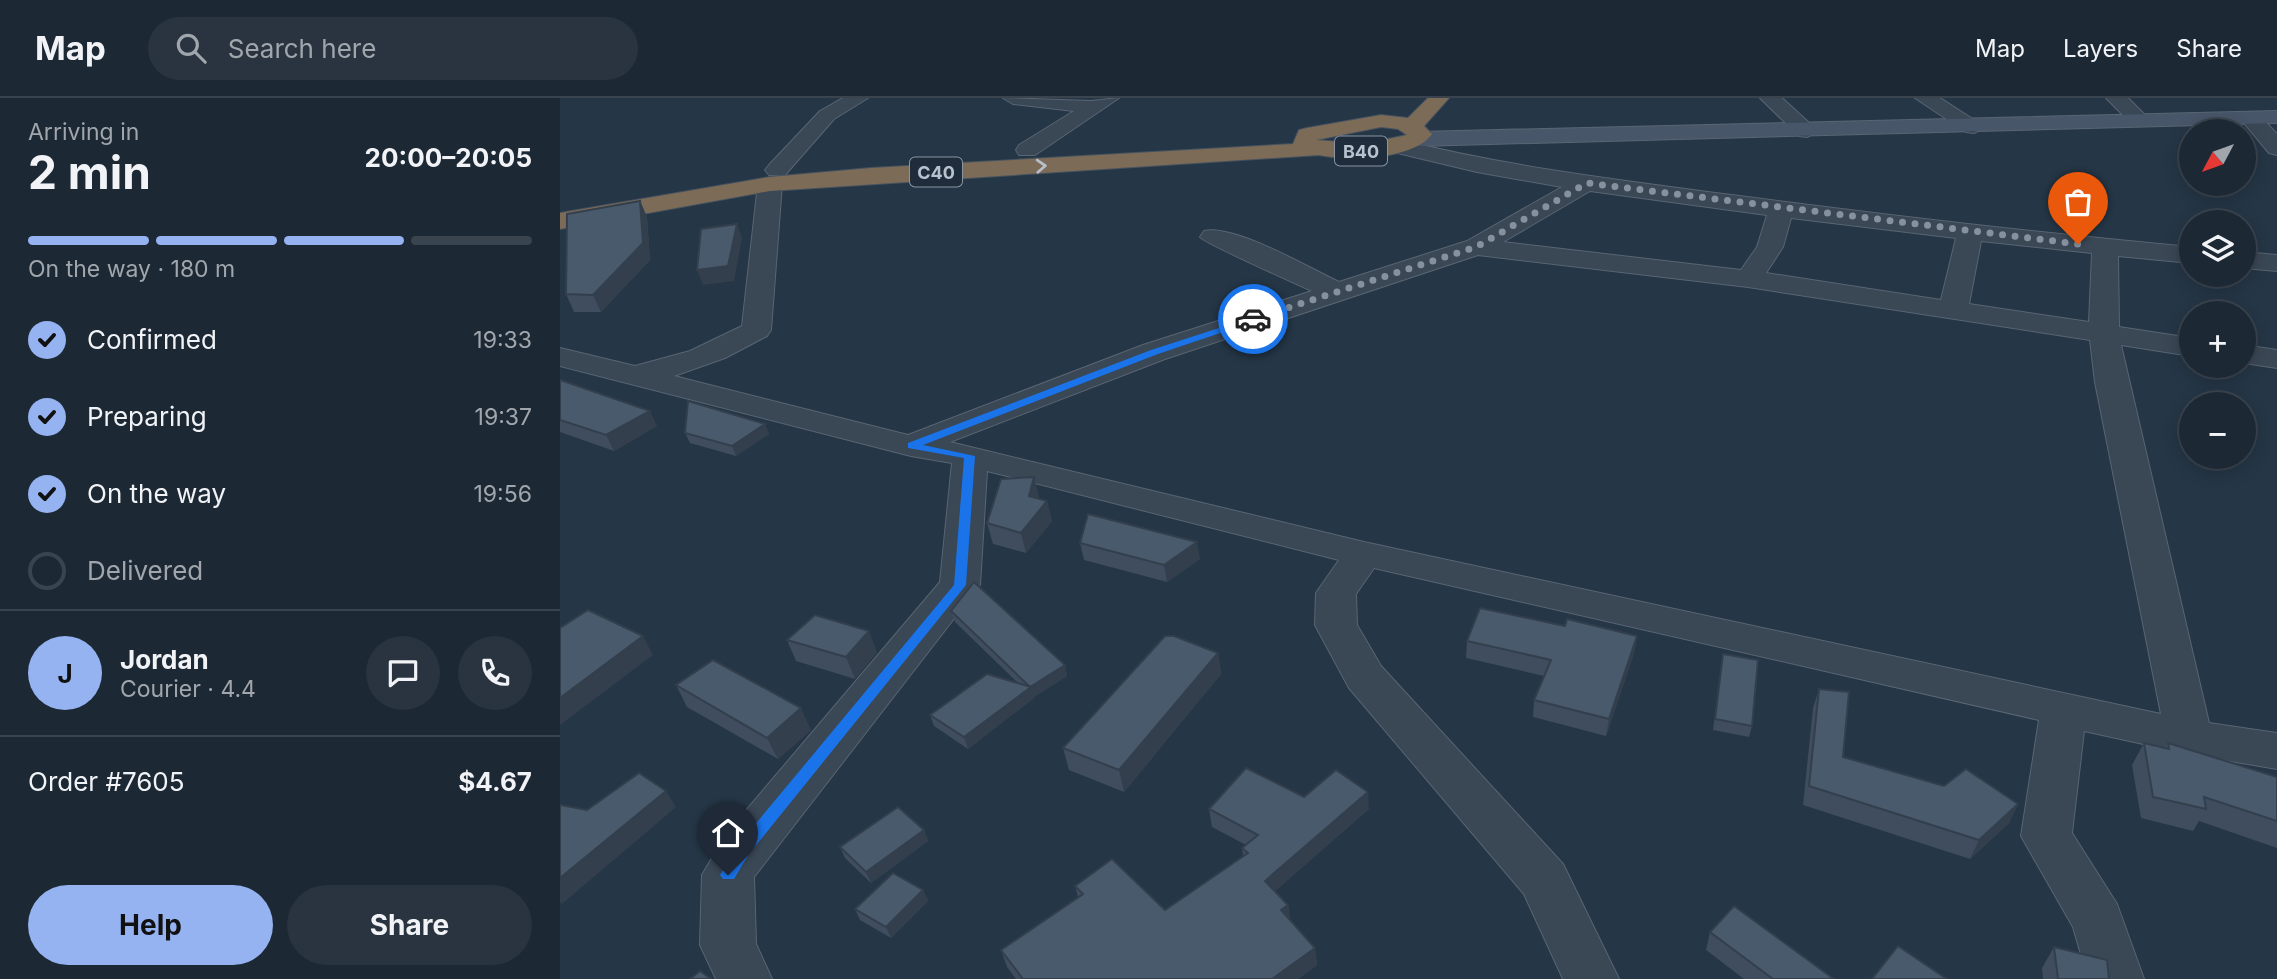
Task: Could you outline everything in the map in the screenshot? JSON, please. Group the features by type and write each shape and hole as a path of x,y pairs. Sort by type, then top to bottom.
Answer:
{"highway":[{"name":"B40","path":"1311,142 1341,152 1409,137 1439,98"},
{"name":"B40","path":"1311,142 1388,113 1409,137"},
{"name":"C40","path":"774,177 871,175 1311,142"},
{"name":"C40","path":"560,221 595,206 774,177 1027,150 1311,142"},
{"name":"C40","path":"560,203 595,206"}],"street":[{"path":"637,375 716,354 756,330 774,177 827,115 858,98"},
{"path":"1013,98 1101,103"},
{"path":"1770,98 1807,131"},
{"path":"1925,98 1974,127"},
{"path":"2116,98 2138,120"},
{"path":"1027,150 1101,103"},
{"path":"1409,137 1807,131 2277,117"},
{"path":"2251,118 2277,148"},
{"path":"1409,137 1495,170 1780,209 2179,254"},
{"path":"911,446 1154,352 1476,247 1587,183"},
{"path":"1748,279 1770,247 1780,209"},
{"path":"1953,311 1970,232"},
{"path":"1213,237 1233,243 1337,292"},
{"path":"1476,247 1748,279 2179,345"},
{"path":"2105,247 2104,335 2111,383 2189,737"},
{"path":"2256,261 2277,263"},
{"path":"2256,356 2277,359"},
{"path":"560,357 911,446 970,456 1364,554 2189,737 2277,751"},
{"path":"744,979 728,945 728,875 744,849 960,585 970,456"},
{"path":"1364,554 1336,593 1336,625 1365,677 1544,880 1582,976"},
{"path":"2064,708 2046,836 2098,921 2116,979"}],"building":[{"path":"640,201 643,243 593,295 566,294 567,214"},
{"path":"737,224 728,266 697,270 701,229"},
{"path":"560,380 650,411 606,435 560,420"},
{"path":"688,401 765,424 732,446 685,433"},
{"path":"1034,477 1029,496 1047,501 1021,533 987,523 1001,479"},
{"path":"1088,514 1197,542 1164,565 1080,543"},
{"path":"974,582 1065,665 1030,687 951,611"},
{"path":"1480,608 1565,626 1567,619 1637,636 1609,719 1534,700 1551,660 1467,641"},
{"path":"588,610 643,636 560,698 560,628"},
{"path":"815,615 869,631 846,657 787,640"},
{"path":"1165,636 1174,636 1218,653 1119,770 1063,748"},
{"path":"1723,654 1758,660 1752,726 1715,719"},
{"path":"713,660 801,708 767,738 676,685"},
{"path":"987,674 1031,687 964,737 930,715"},
{"path":"1819,689 1849,692 1843,757 1944,786 1966,769 2018,804 1979,840 1809,786"},
{"path":"2144,743 2169,749 2168,743 2277,777 2277,821 2204,797 2206,809 2153,797"},
{"path":"1246,768 1304,797 1336,770 1368,792 1265,881 1288,905 1281,910 1315,948 1272,979 1023,979 1001,950 1083,894 1075,886 1112,859 1165,910 1248,853 1242,848 1258,835 1209,809"},
{"path":"639,773 666,791 560,878 560,805 587,810"},
{"path":"898,807 924,830 866,872 840,847"},
{"path":"893,873 923,890 886,927 855,909"},
{"path":"1734,906 1834,979 1773,979 1710,932"},
{"path":"1898,946 1947,979 1872,979"},
{"path":"2054,947 2107,960 2109,979 2058,979"},
{"path":"700,971 711,979 690,979"}],"way so far":[{"path":"1253,319 1476,247 1587,183 2078,244"}],"route":[{"path":"728,875 744,849 960,585 970,456 911,446 1154,352 1253,319"}]}
